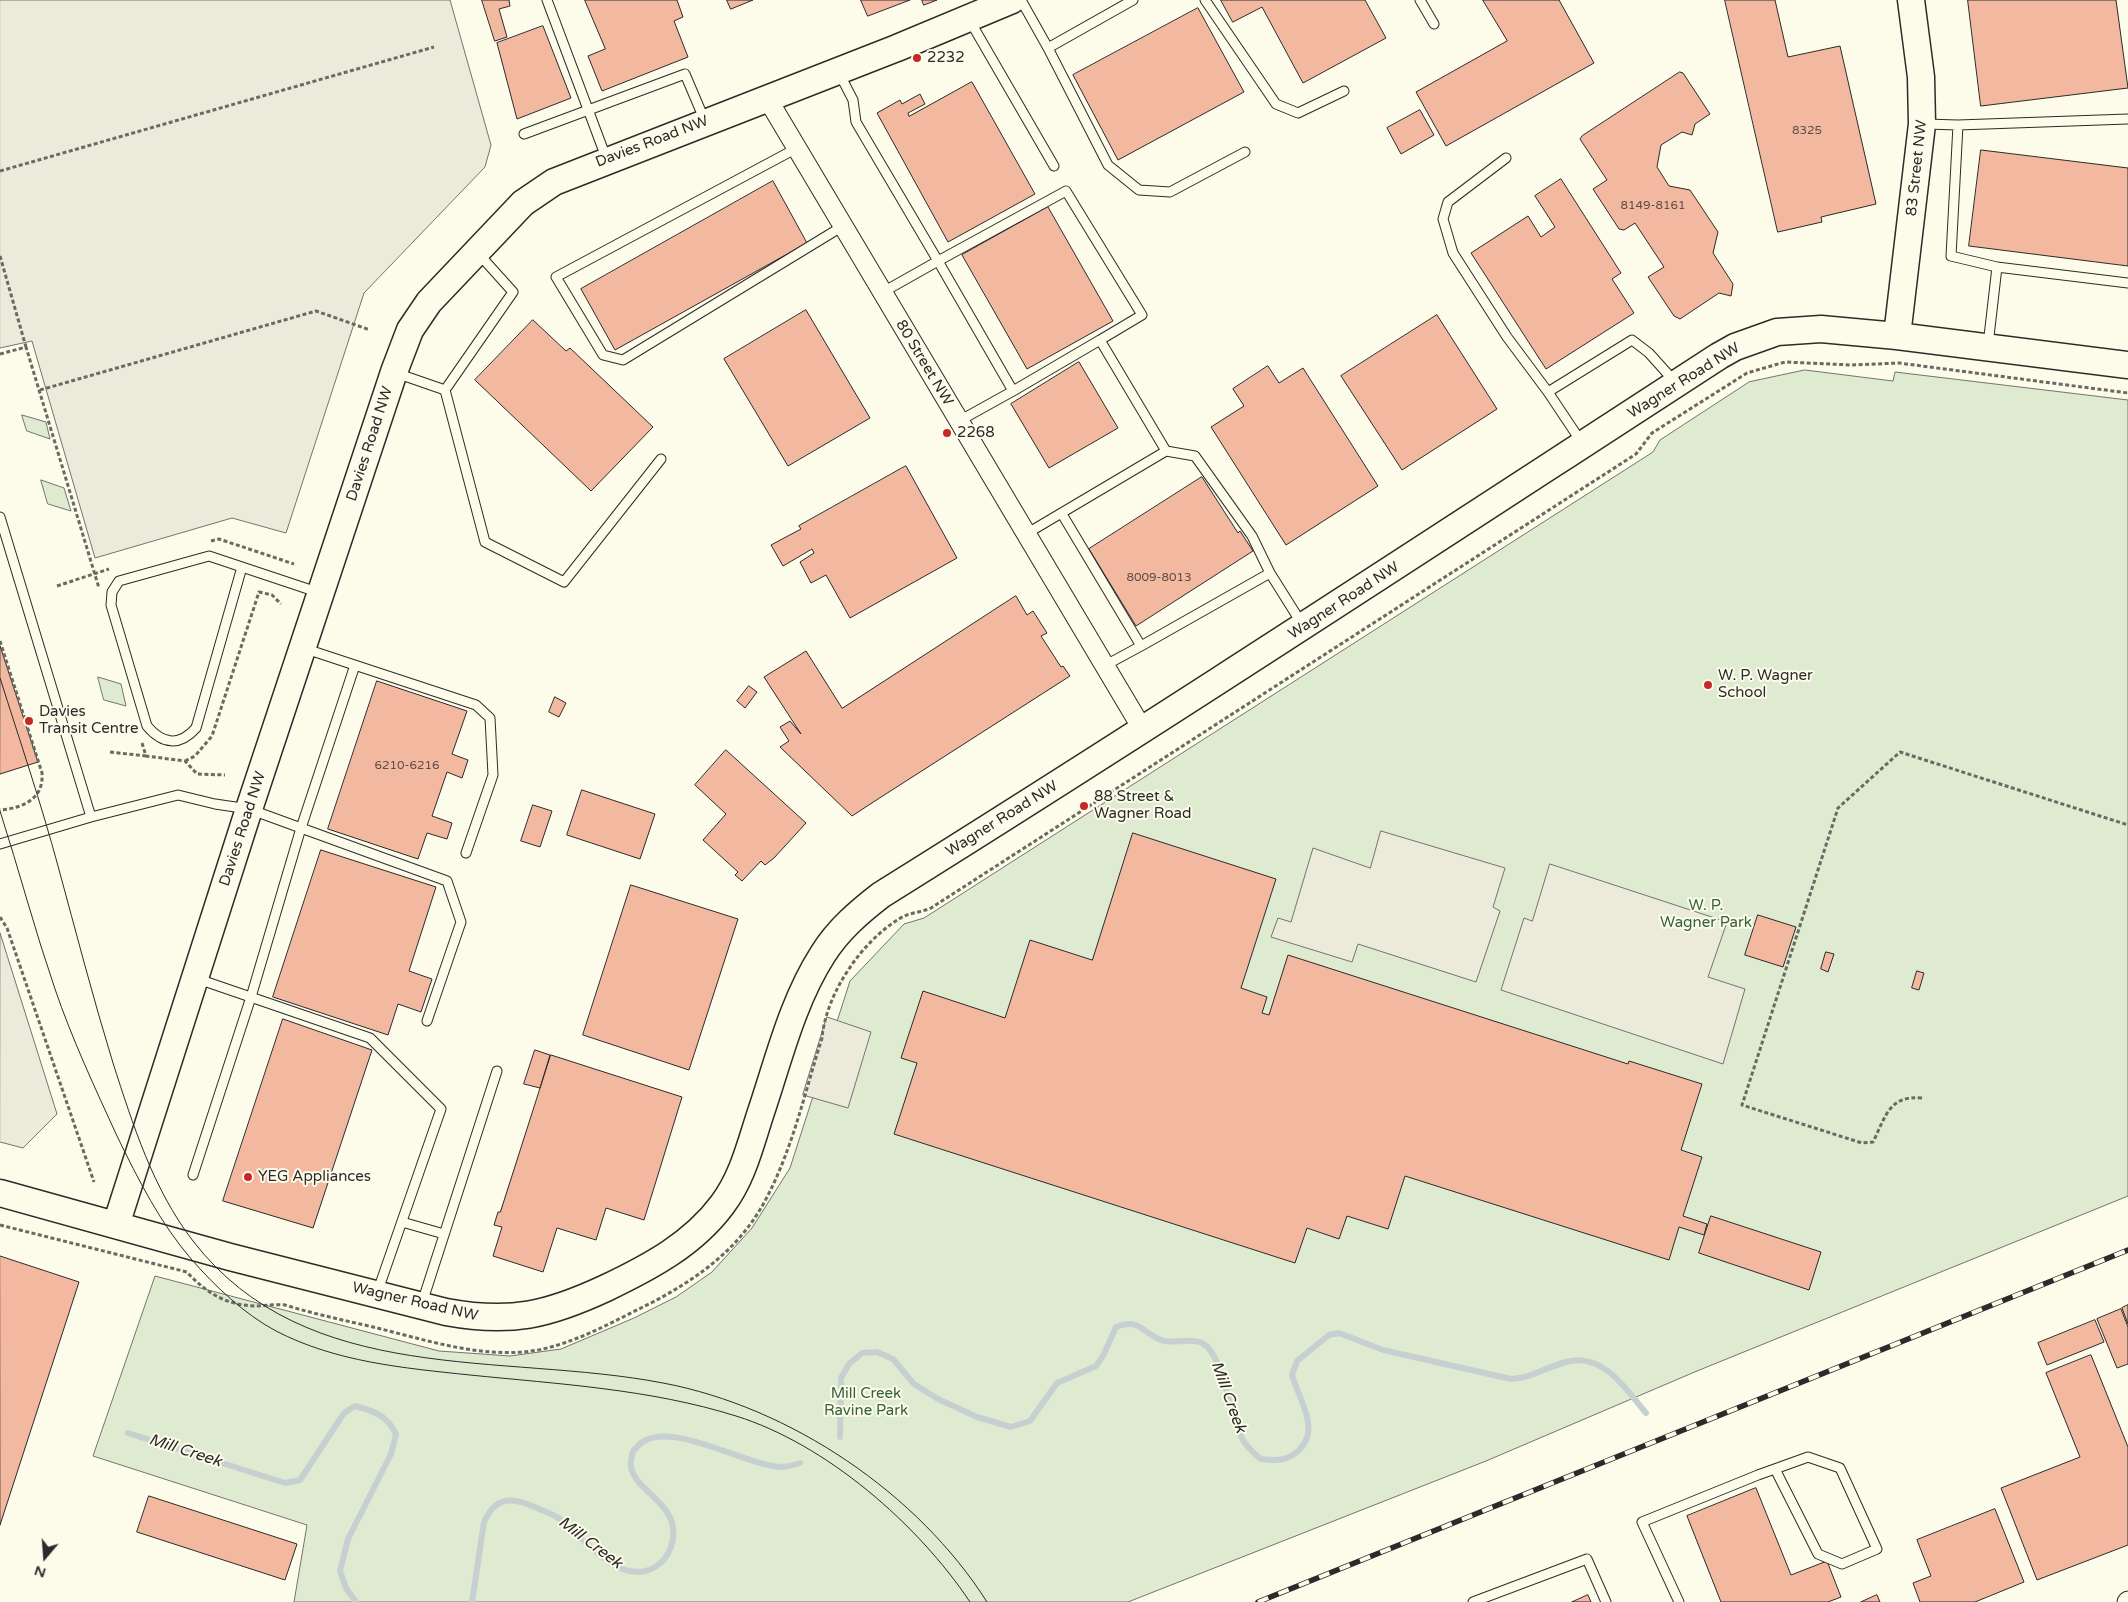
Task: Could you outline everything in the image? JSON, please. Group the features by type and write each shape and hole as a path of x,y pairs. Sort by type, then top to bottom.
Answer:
{"street":[{"name":"Davies Road NW","path":"116,1225 249,809 394,372 410,330 418,317 444,284 523,203 540,190 607,160 837,71 1012,0"},
{"name":"83 Street NW","path":"1898,336 1922,124 1921,77 1911,0"},
{"name":"80 Street NW","path":"767,98 1143,730"},
{"name":"Wagner Road NW","path":"0,1193 421,1306 480,1318 505,1318 553,1310 613,1285 678,1249 703,1227 722,1205 746,1159 806,986 823,953 844,927 881,895 1304,627 1735,347 1777,332 1821,329 1898,336 2128,366"}],"lane":[{"path":"547,0 607,160"},
{"path":"1021,0 1108,165 1139,190 1170,192 1245,152"},
{"path":"1048,48 1133,0"},
{"path":"1205,0 1276,104 1298,113 1344,90"},
{"path":"1420,0 1434,24"},
{"path":"969,18 1054,166"},
{"path":"837,71 853,100 856,122 1013,391"},
{"path":"524,134 685,74 705,122"},
{"path":"1922,124 1958,125 2128,119"},
{"path":"1958,125 1951,256 1997,267 2128,283"},
{"path":"797,148 556,277 602,355 623,360 843,226"},
{"path":"1506,158 1448,202 1444,219 1453,253 1507,337 1548,392 1584,446"},
{"path":"883,292 1066,191 1142,315 1013,391 959,420"},
{"path":"476,251 513,292 445,390 485,542 564,582 661,459"},
{"path":"1987,348 1997,267"},
{"path":"1100,340 1166,451"},
{"path":"1548,392 1632,340 1649,353 1676,384"},
{"path":"394,372 445,390"},
{"path":"1026,534 1166,451 1195,456 1252,536 1270,572 1304,627"},
{"path":"1062,514 1141,646"},
{"path":"0,517 91,816"},
{"path":"242,567 196,728 186,739 172,741 156,738 147,726 112,604 112,592 119,582 209,556 321,593"},
{"path":"1104,666 1270,572"},
{"path":"303,648 476,705 490,718 493,775 466,854"},
{"path":"193,1175 355,665"},
{"path":"0,844 91,816 178,796 249,809 447,881 461,922 426,1021"},
{"path":"195,978 370,1038 441,1109 376,1295"},
{"path":"421,1306 497,1071"},
{"path":"402,1222 444,1234"},
{"path":"1680,1602 1642,1522 1775,1469 1808,1457 1840,1468 1877,1549 1842,1564 1818,1554 1775,1469"},
{"path":"1474,1602 1588,1559 1606,1602"}],"path":[{"path":"0,171 434,47"},
{"path":"0,256 100,593"},
{"path":"40,390 316,311 370,330"},
{"path":"0,354 26,347"},
{"path":"0,1225 187,1272 203,1287 221,1299 233,1304 255,1306 285,1305 460,1348 511,1352 541,1349 588,1334 691,1280 722,1257 743,1234 760,1210 780,1168 822,1038 823,1022 834,996 858,956 896,920 940,903 1636,454 1652,433 1747,373 1785,362 1852,365 1899,363 2128,394"},
{"path":"110,752 185,761 196,756 212,736 259,592 272,595 281,604"},
{"path":"0,641 42,773 43,782 41,790 35,798 0,810"},
{"path":"0,657 5,656"},
{"path":"140,737 146,756"},
{"path":"1922,1098 1908,1097 1893,1103 1873,1142 1862,1143 1742,1105 1838,808 1900,752 2128,825"},
{"path":"185,761 197,774 225,775"},
{"path":"0,916 7,928 94,1182"}],"green space":[{"name":"W. P. Wagner Park","path":"1805,370 1893,381 1895,372 2128,400 2128,1196 1697,1371 1486,1461 1128,1602 294,1602 307,1525 93,1456 155,1276 439,1351 510,1356 561,1349 634,1318 676,1297 712,1272 752,1228 790,1168 850,981 904,924 924,918 1653,452 1660,440 1749,382"},
{"path":"22,415 46,422 50,439 27,431"},
{"path":"41,480 64,488 71,511 48,504"},
{"path":"98,677 121,684 126,706 104,700"}],"shaded area":[{"path":"0,0 450,0 491,145 485,167 364,293 286,533 232,518 95,558 32,341 0,348"},
{"path":"1381,831 1505,868 1493,907 1500,911 1476,982 1358,944 1352,962 1271,937 1278,918 1291,922 1313,848 1370,868"},
{"path":"1550,864 1727,922 1708,977 1745,989 1723,1064 1501,990 1524,918 1532,921"},
{"path":"0,933 57,1114 23,1148 0,1142"},
{"path":"827,1017 871,1032 848,1108 803,1095"}],"building":[{"path":"482,0 509,0 510,6 499,9 507,37 495,41"},
{"path":"585,0 677,0 683,17 674,21 688,57 602,91 588,56 605,49"},
{"path":"727,0 753,0 731,9"},
{"path":"861,0 910,0 868,16"},
{"path":"922,0 937,0 924,5"},
{"path":"1221,0 1365,0 1386,38 1303,83 1262,7 1233,22"},
{"path":"1483,0 1559,0 1594,63 1446,146 1416,92 1507,41"},
{"path":"1725,0 1775,0 1788,57 1840,46 1876,204 1821,217 1822,222 1778,232"},
{"path":"1968,0 2116,0 2128,88 1981,106"},
{"path":"1198,8 1244,92 1118,160 1073,75"},
{"path":"543,26 571,98 517,119 497,43"},
{"path":"1680,72 1683,73 1710,114 1695,124 1692,135 1682,132 1661,145 1657,167 1669,186 1690,190 1718,232 1713,253 1733,284 1731,296 1719,293 1680,319 1674,316 1648,277 1664,267 1635,223 1624,230 1619,229 1593,189 1607,180 1580,139"},
{"path":"972,82 1035,194 948,242 877,113 900,100 902,104 920,94 925,104 908,113 909,116"},
{"path":"1420,110 1434,135 1401,154 1387,128"},
{"path":"1981,150 2128,168 2128,266 1969,246"},
{"path":"1561,179 1621,273 1612,279 1634,313 1546,369 1471,253 1528,216 1541,237 1555,227 1535,196"},
{"path":"773,181 807,243 615,350 581,289"},
{"path":"1048,207 1113,321 1027,369 962,255"},
{"path":"806,310 870,418 788,466 724,359"},
{"path":"1437,315 1497,409 1402,470 1341,376"},
{"path":"533,320 566,351 570,348 653,427 591,491 475,380"},
{"path":"1079,362 1118,428 1049,468 1011,404"},
{"path":"1268,366 1279,383 1303,368 1378,486 1286,545 1211,427 1244,406 1233,389"},
{"path":"906,466 957,558 850,618 826,575 811,583 800,562 814,553 812,549 783,566 771,545 801,529 799,526"},
{"path":"1202,477 1238,533 1240,531 1253,551 1136,626 1089,549"},
{"path":"1016,596 1027,615 1033,611 1047,633 1041,636 1061,667 1063,666 1070,676 852,816 780,747 789,741 780,727 790,721 801,734 764,677 806,651 842,708"},
{"path":"0,646 38,762 0,774"},
{"path":"377,681 467,711 452,754 468,760 462,778 447,772 432,816 452,823 447,839 427,833 418,859 328,829"},
{"path":"749,686 757,692 745,708 737,701"},
{"path":"555,697 566,703 559,717 549,712"},
{"path":"726,750 806,823 774,858 765,865 761,861 742,881 735,875 738,872 703,840 726,814 695,785"},
{"path":"582,790 655,814 640,859 567,835"},
{"path":"533,805 552,811 540,847 521,841"},
{"path":"1133,833 1276,879 1241,988 1267,997 1262,1013 1269,1015 1288,955 1628,1064 1629,1061 1702,1084 1681,1150 1702,1157 1683,1216 1707,1224 1704,1235 1679,1227 1669,1260 1405,1176 1388,1229 1347,1216 1339,1239 1307,1228 1295,1263 894,1134 917,1063 901,1058 923,991 1005,1018 1030,940 1092,960"},
{"path":"321,850 436,887 409,971 432,979 421,1012 398,1004 388,1035 273,997"},
{"path":"631,885 738,919 689,1070 583,1035"},
{"path":"1758,915 1796,927 1783,967 1745,955"},
{"path":"1826,952 1834,954 1828,972 1821,969"},
{"path":"1917,971 1924,973 1919,990 1912,988"},
{"path":"283,1019 372,1050 313,1228 223,1201"},
{"path":"535,1050 550,1055 540,1088 524,1084"},
{"path":"551,1055 682,1097 644,1220 606,1208 596,1240 557,1228 543,1272 493,1256 502,1227 494,1225 498,1212 500,1212"},
{"path":"1711,1216 1821,1252 1809,1290 1699,1253"},
{"path":"0,1256 79,1282 0,1525"},
{"path":"2128,1305 2128,1324 2122,1308"},
{"path":"2121,1309 2128,1327 2128,1364 2117,1368 2097,1319"},
{"path":"2095,1320 2104,1342 2047,1365 2038,1343"},
{"path":"2091,1355 2128,1447 2128,1545 2037,1580 2001,1488 2080,1457 2046,1373"},
{"path":"1756,1488 1791,1575 1827,1561 1841,1597 1828,1602 1721,1602 1687,1516"},
{"path":"149,1496 297,1544 285,1580 137,1532"},
{"path":"1995,1509 2024,1582 1975,1602 1920,1602 1913,1583 1931,1576 1917,1540"},
{"path":"1588,1595 1591,1602 1572,1602"},
{"path":"1877,1595 1880,1602 1861,1602"}],"waterway":[{"name":"Mill Creek","path":"840,1437 841,1378 849,1364 862,1353 877,1352 893,1359 914,1384 938,1399 977,1417 1011,1427 1030,1421 1057,1383 1096,1366 1103,1356 1116,1327 1131,1324 1140,1327 1161,1340 1171,1342 1197,1341 1210,1349 1221,1373 1238,1430 1247,1446 1261,1459 1276,1460 1285,1458 1294,1454 1305,1443 1308,1434 1308,1424 1292,1375 1297,1361 1329,1335 1339,1333 1383,1350 1511,1379 1526,1377 1566,1362 1579,1360 1591,1362 1602,1367 1622,1384 1646,1413"},
{"name":"Mill Creek","path":"128,1433 285,1483 300,1480 344,1413 355,1406 380,1415 389,1423 396,1434 391,1454 348,1539 340,1571 346,1588 356,1602"},
{"name":"Mill Creek","path":"472,1602 484,1522 494,1507 506,1501 513,1500 528,1504 555,1516 602,1557 628,1571 642,1572 660,1563 670,1550 673,1532 671,1520 665,1510 640,1484 631,1466 633,1451 644,1441 658,1437 675,1437 711,1446 766,1465 783,1467 800,1463"}],"tram line":[{"path":"0,678 45,819 113,1063 128,1110 146,1156 166,1200 193,1241 239,1288 292,1321 349,1342 410,1355 474,1363 601,1374 663,1383 711,1395 758,1412 803,1434 847,1461 888,1491 925,1525 958,1562 987,1602"},
{"path":"0,811 62,1008 84,1063 117,1136 160,1216 180,1246 201,1270 241,1308 264,1324 299,1342 346,1357 420,1370 570,1385 671,1399 736,1416 770,1429 803,1446 867,1490 897,1516 924,1544 949,1573 970,1602"}],"railway":[{"path":"1258,1602 2128,1250"}],"place":[{"name":"2232","path":"917,58"},
{"name":"2268","path":"947,433"},
{"name":"W. P. Wagner School","path":"1708,685"},
{"name":"Davies Transit Centre","path":"29,721"},
{"name":"88 Street & Wagner Road","path":"1084,806"},
{"name":"YEG Appliances","path":"248,1177"}],"park label":[{"name":"Mill Creek Ravine Park","path":"866,1402"}]}
